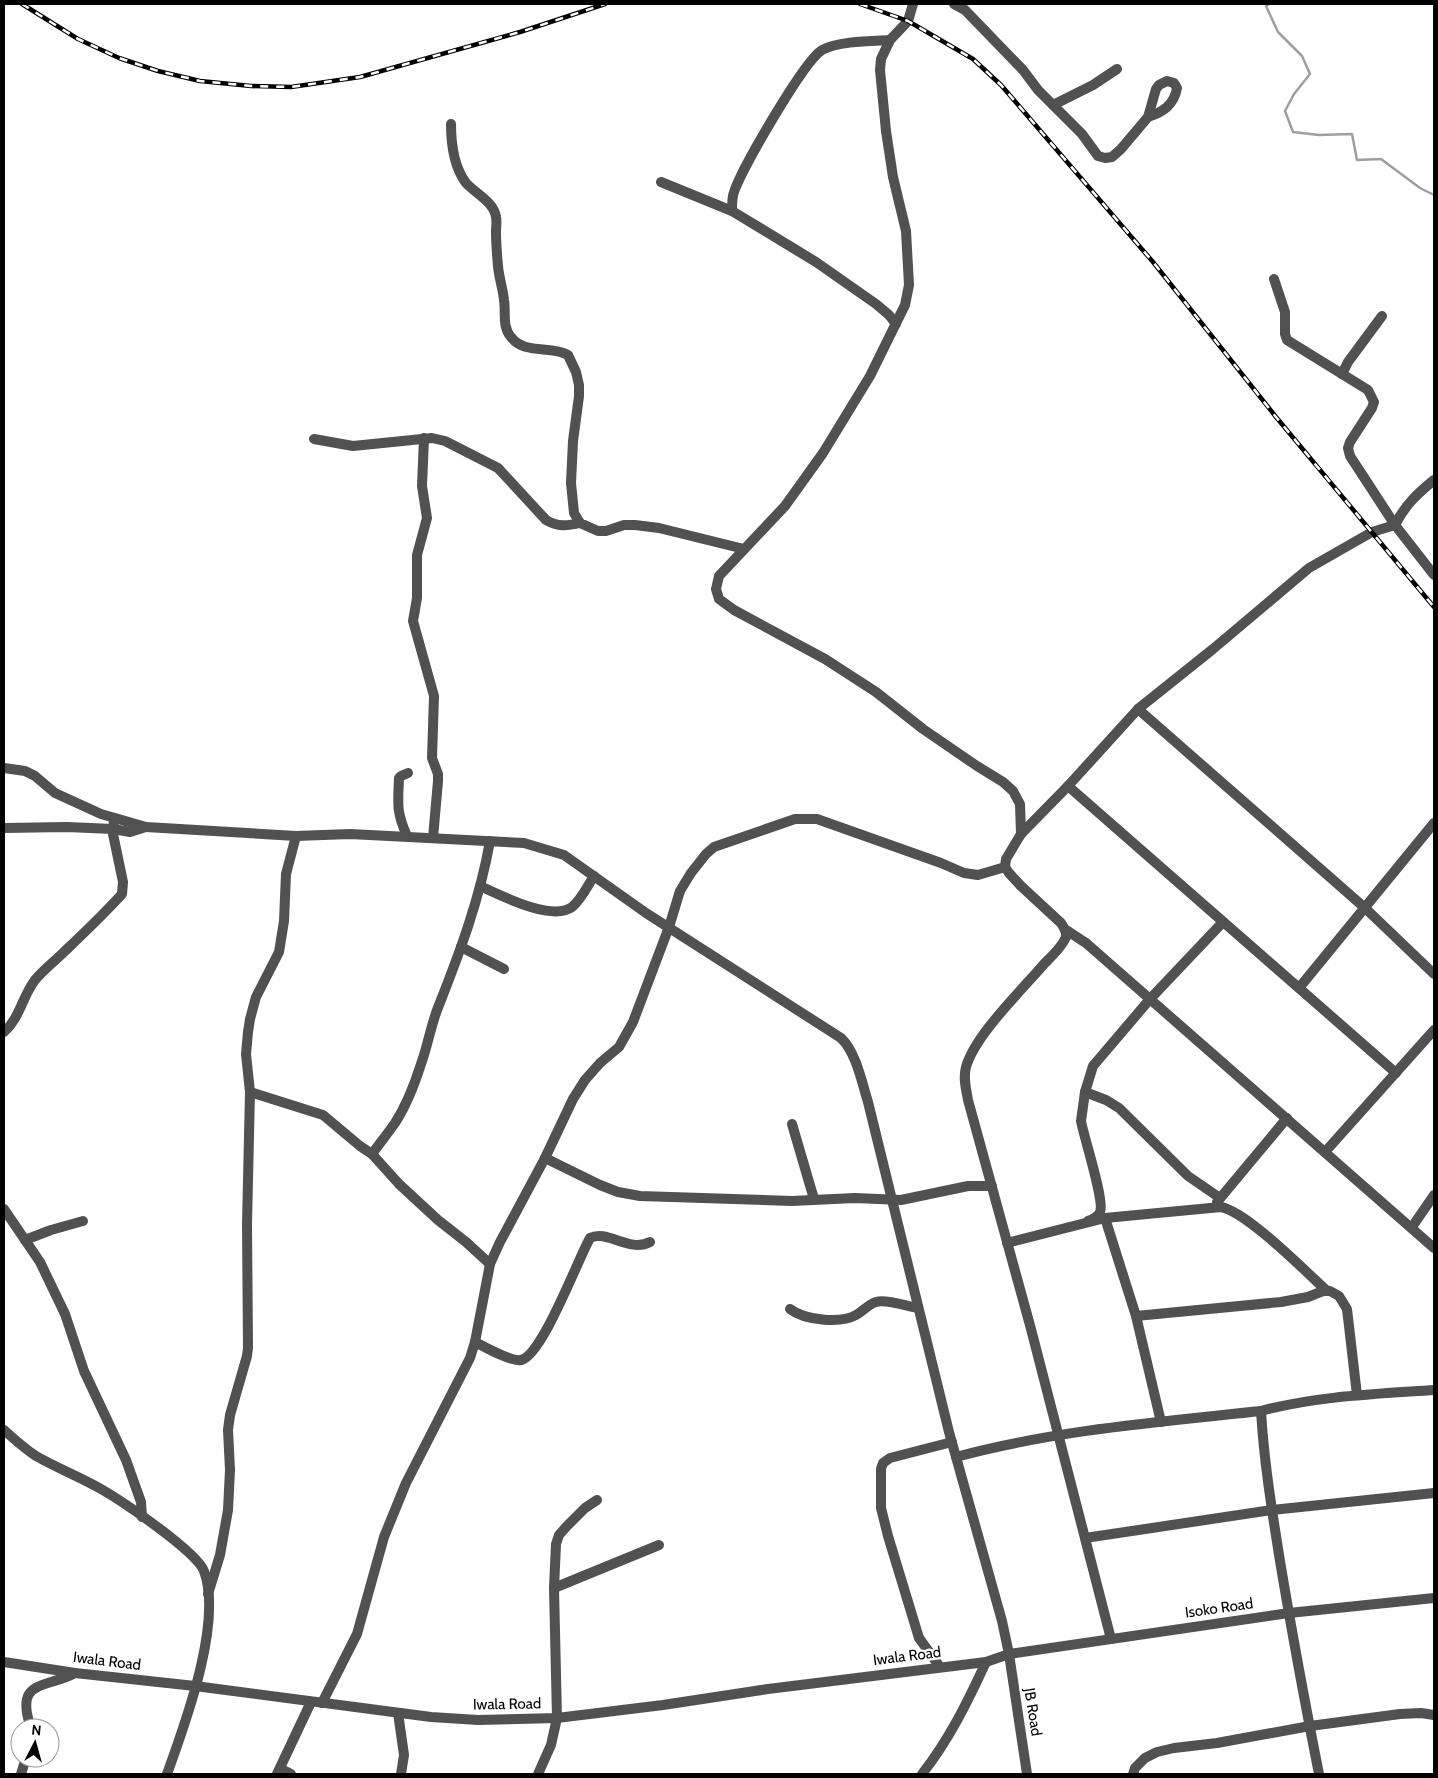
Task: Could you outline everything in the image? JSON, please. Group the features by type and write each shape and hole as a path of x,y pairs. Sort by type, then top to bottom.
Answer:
{"street":[{"path":"913,4 908,21 890,40 881,59 882,92 893,177 906,231 908,285 904,304 870,376 823,453 785,506 719,576 716,589 719,599 734,610 876,692 931,734 1014,790 1020,804 1022,834"},
{"path":"954,4 965,10 1024,70 1038,90 1082,134 1098,156 1112,157 1121,150 1148,117"},
{"path":"732,210 733,193 741,174 781,105 817,53 827,48 856,42 890,40"},
{"path":"1053,105 1093,85 1117,69"},
{"path":"451,124 451,142 464,181 490,205 496,217 498,268 507,332 515,342 522,345 568,355 576,372 579,396 573,441 571,484 574,513 580,523"},
{"path":"661,182 732,210 831,273 884,310 896,324"},
{"path":"1274,279 1285,312 1285,334 1287,340 1368,390 1372,396 1374,402 1372,408 1350,442 1349,451 1352,459 1396,524 1434,575"},
{"path":"1342,374 1348,362 1382,316"},
{"path":"314,439 353,446 424,438 445,441 491,463 504,473 546,520 553,524 559,526 580,523 598,531 606,531 624,525 659,528 744,549"},
{"path":"424,438 422,486 427,518 417,555 417,598 413,620 434,696 432,758 438,774 438,781 433,838"},
{"path":"1434,480 1404,508 1396,524 1372,532 1309,568 1138,709 1022,834 1006,859 1005,866 1015,880 1062,923 1066,930 1086,943 1434,1248"},
{"path":"1138,709 1365,908 1434,974"},
{"path":"4,768 25,771 35,776 55,793 114,818 146,827"},
{"path":"407,836 398,814 398,804 400,778 408,773"},
{"path":"1068,786 1396,1074"},
{"path":"4,1032 17,1016 29,989 48,965 78,939 122,894 122,882 113,829 114,818"},
{"path":"322,1703 357,1634 384,1537 402,1492 460,1380 475,1342 490,1264 573,1099 585,1080 600,1062 618,1047 633,1022 669,927 677,896 683,884 711,850 727,842 763,831 795,818 817,819 941,863 964,874 978,875 1005,866"},
{"path":"1299,988 1434,823"},
{"path":"4,828 67,827 113,829 130,832 146,827"},
{"name":"JB Road","path":"146,827 296,836 350,834 407,836 524,843 540,847 564,855 646,913 846,1042 868,1102 956,1458 1002,1621 1028,1774"},
{"path":"208,1594 220,1555 228,1510 230,1470 228,1430 234,1399 248,1356 247,1243 250,1092 246,1054 250,1019 256,997 279,952 284,921 286,874 296,836"},
{"path":"372,1154 396,1122 421,1064 438,1006 449,984 480,886 490,841"},
{"path":"480,886 533,908 559,912 571,907 594,876"},
{"path":"1088,1221 1100,1214 1101,1204 1081,1121 1088,1076 1092,1066 1150,999 1223,922"},
{"path":"1066,930 1066,937 1060,945 992,1024 971,1052 964,1080 1111,1639"},
{"path":"461,947 504,969"},
{"path":"1326,1152 1434,1030"},
{"path":"250,1092 323,1115 372,1154 399,1184 490,1264"},
{"path":"1085,1092 1106,1100 1119,1108 1188,1176 1220,1198"},
{"path":"1214,1207 1287,1118"},
{"path":"792,1124 814,1200"},
{"path":"545,1158 600,1185 618,1192 640,1196 784,1201 891,1200 913,1198 968,1186 992,1186"},
{"path":"1412,1227 1434,1194"},
{"path":"1007,1243 1105,1218 1221,1207 1234,1211 1256,1227 1327,1291"},
{"path":"4,1209 40,1262 65,1314 84,1371 126,1460 141,1502 142,1517"},
{"path":"1105,1218 1136,1316 1161,1422"},
{"path":"25,1240 84,1221"},
{"path":"475,1342 514,1360 526,1358 536,1348 549,1324 590,1238 600,1236 637,1246 650,1242"},
{"path":"1136,1316 1281,1302 1297,1300 1327,1291 1333,1292 1347,1309 1357,1395"},
{"path":"790,1309 796,1314 803,1316 832,1319 855,1316 871,1304 878,1302 918,1308"},
{"path":"956,1458 992,1448 1057,1435 1260,1411 1281,1406 1357,1395 1434,1390"},
{"path":"1260,1411 1272,1510 1319,1774"},
{"path":"4,1430 37,1456 103,1490 142,1517 189,1552 204,1571 208,1594 209,1622 205,1648 167,1774"},
{"path":"940,1667 919,1638 888,1536 882,1508 881,1468 883,1463 890,1458 952,1442"},
{"path":"1085,1538 1272,1510 1434,1493"},
{"path":"538,1774 551,1745 557,1718 554,1588 556,1544 559,1535 585,1508 597,1500"},
{"path":"554,1588 659,1545"},
{"name":"Isoko Road","path":"1009,1654 1289,1613 1434,1598"},
{"name":"Iwala Road","path":"4,1662 75,1673 195,1686 398,1713 478,1720 557,1718 663,1705 768,1689 986,1662 1009,1654"},
{"path":"922,1774 948,1737 986,1662"},
{"path":"26,1718 26,1706 32,1689 49,1682 63,1680 75,1673"},
{"path":"292,1774 279,1772 311,1702"},
{"path":"398,1713 404,1755 401,1774"},
{"path":"1132,1774 1145,1758 1157,1752 1310,1726 1411,1713 1434,1715"}],"waterway":[{"path":"1269,4 1266,6 1278,32 1302,56 1310,74 1294,94 1285,111 1293,132 1319,135 1352,134 1357,160 1381,159 1420,188 1434,195"}],"railway":[{"path":"22,4 78,39 119,58 158,71 200,81 251,86 291,87 360,77 520,32 605,4"},
{"path":"860,4 908,21 973,59 1001,85 1153,262 1276,417 1434,607"}]}
